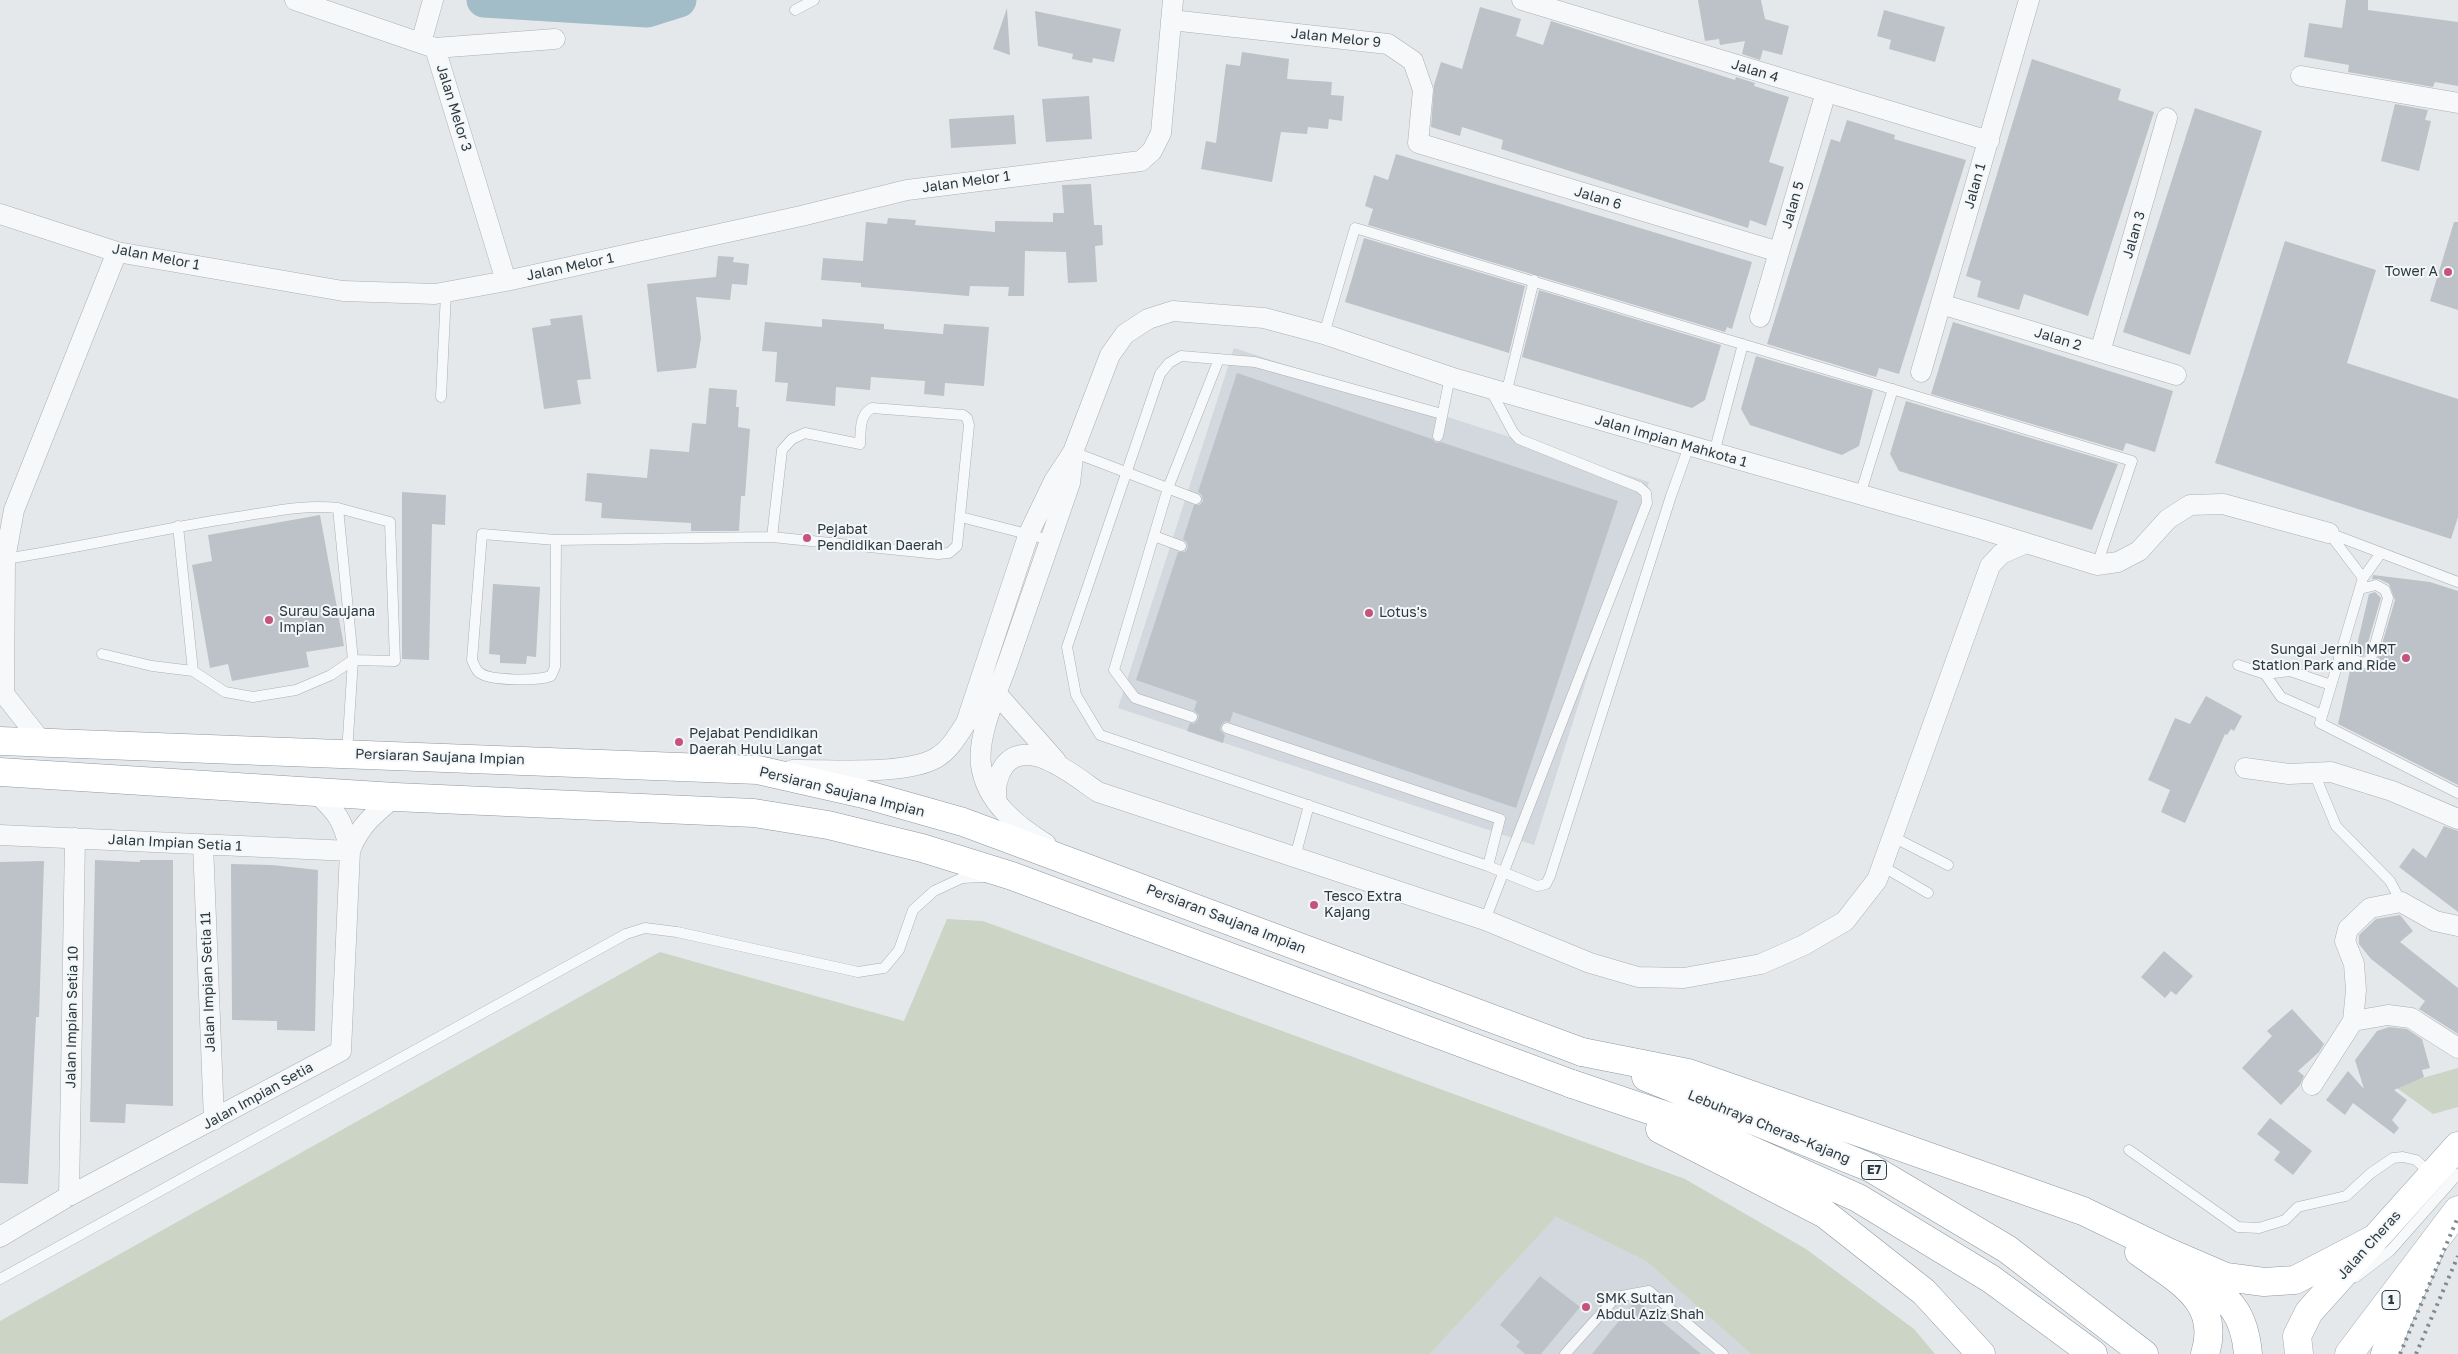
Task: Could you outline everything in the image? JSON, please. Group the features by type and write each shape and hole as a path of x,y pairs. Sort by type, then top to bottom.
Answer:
{"main road":[{"name":"Persiaran Saujana Impian","path":"0,741 758,770 864,794 954,820 1083,865 1582,1052"},
{"path":"0,772 395,797 754,813 828,824 922,848 1012,876"},
{"name":"E7","path":"1012,876 1572,1084"},
{"path":"1582,1052 1688,1073 2084,1210 2168,1252 2226,1277 2264,1282 2295,1280 2372,1240"},
{"name":"Lebuhraya Cheras–Kajang","path":"1582,1052 1871,1168 2007,1248 2140,1349"},
{"path":"1572,1084 1825,1214 1924,1292 1981,1354"},
{"name":"Lebuhraya Cheras–Kajang","path":"1572,1084 1697,1126 1858,1198 1991,1279 2093,1354"},
{"name":"Jalan Cheras","path":"2299,1354 2297,1336 2309,1312 2372,1240 2445,1175 2458,1146"},
{"path":"2084,1210 2195,1293 2208,1320 2209,1341 2205,1354"},
{"name":"1","path":"2349,1354 2458,1210"},
{"path":"2385,1354 2395,1326 2432,1246"},
{"path":"2168,1252 2231,1302 2246,1332 2248,1354"}],"street":[{"path":"295,0 427,40 556,38"},
{"path":"427,40 434,0"},
{"name":"Jalan 4","path":"1522,0 1989,141"},
{"name":"Jalan 1","path":"1921,372 2029,0"},
{"name":"Jalan Melor 9","path":"1172,10 1388,44 1413,61 1423,90 1418,143"},
{"name":"Jalan Melor 1","path":"0,214 117,252 343,291 446,293 801,216 907,190 1142,162 1152,151 1161,133 1172,10"},
{"name":"Jalan Melor 3","path":"427,40 506,281"},
{"path":"2300,76 2458,103"},
{"name":"Jalan 5","path":"1760,317 1826,92"},
{"name":"Jalan 3","path":"2100,352 2167,118"},
{"name":"Jalan 6","path":"1418,143 1779,252"},
{"path":"42,742 1,696 3,558 14,510 117,252"},
{"name":"Jalan 2","path":"1941,304 2176,375"},
{"name":"Jalan Impian Mahkota 1","path":"1073,452 1110,355 1125,334 1148,319 1173,311 1201,311 1264,318 1324,334 1450,377 1981,529 2097,565 2118,562 2139,551 2168,519 2190,505 2223,504 2329,533"},
{"path":"758,770 899,768 918,765 937,757 952,744 966,723 1029,533 1054,481 1073,452"},
{"path":"1073,452 1070,483 985,730 981,765 986,783 997,803 1010,818 1025,831 1083,865"},
{"path":"1981,529 1987,545 1990,566"},
{"path":"997,803 996,789 998,776 1005,764 1016,756 1037,756 1058,765 1098,792 1485,920 1590,963 1638,977 1684,978 1761,964 1804,945 1845,921 1877,880 1990,566 2001,554 2026,543"},
{"path":"978,685 997,694 1058,765"},
{"path":"2245,768 2289,774 2331,772 2392,791 2458,819"},
{"name":"Jalan Impian Setia","path":"0,1237 69,1196 341,1051 350,851 345,828 335,810 314,792"},
{"name":"Jalan Impian Setia","path":"350,851 356,835 373,815 395,797"},
{"name":"Jalan Impian Setia 1","path":"0,835 350,851"},
{"name":"Jalan Impian Setia 10","path":"69,1196 75,838"},
{"name":"Jalan Impian Setia 11","path":"203,844 214,1120"},
{"path":"2312,1085 2353,1021 2356,990 2354,964 2345,941 2348,929 2370,908 2401,902 2435,921 2458,926"},
{"path":"2353,1021 2388,1015 2411,1018 2458,1048"}],"lane":[{"path":"795,10 814,0"},
{"path":"1324,334 1355,228 1534,280 2132,461 2097,565"},
{"path":"1485,920 1647,503 1646,494 1639,487 1519,439 1513,432 1498,391 1534,280"},
{"path":"441,397 446,293"},
{"path":"1714,453 1743,344"},
{"path":"1442,414 1255,362 1181,356 1169,363 1160,374 1067,647 1076,695 1100,735 1488,866 1537,886 1546,884 1671,496 1689,446"},
{"path":"1192,717 1135,698 1114,670 1168,488 1219,359"},
{"path":"1438,436 1450,377"},
{"path":"1860,495 1894,389"},
{"path":"556,540 555,667 551,676 542,680 487,677 478,672 472,660 482,534 556,540 772,537 938,554 949,553 957,546 960,500 969,425 967,418 963,415 872,408 862,418 860,444 804,433 792,439 782,450 772,537"},
{"path":"1073,452 1196,500"},
{"path":"3,558 66,550 178,526 314,505 338,508 390,522 395,661 353,660 331,675 296,690 252,697 225,692 193,671 152,666 102,654"},
{"path":"338,508 353,660 347,754"},
{"path":"960,517 1029,533 1050,540"},
{"path":"178,526 193,671"},
{"path":"2329,533 2458,582"},
{"path":"2329,533 2363,578"},
{"path":"1154,536 1180,546"},
{"path":"2381,553 2363,578 2320,722 2458,793"},
{"path":"2339,656 2365,663 2371,659 2388,598 2385,590 2376,585 2360,589"},
{"path":"2238,665 2265,674 2290,670 2331,685"},
{"path":"2265,674 2281,697 2322,715"},
{"path":"1227,728 1500,819 1488,866"},
{"path":"2314,773 2336,826 2390,881 2401,902"},
{"path":"1295,857 1309,805"},
{"path":"1892,837 1948,865"},
{"path":"1882,866 1928,893"},
{"path":"0,1279 626,934 645,928 677,932 858,972 884,968 898,950 913,910 934,890 962,878 1012,876"},
{"path":"2129,1150 2238,1227 2260,1228 2285,1220 2298,1207 2346,1196 2371,1173 2393,1158 2403,1156 2416,1160 2445,1175 2390,1251 2309,1312"},
{"path":"1565,1354 1616,1297 1649,1290 1723,1354"}],"shaded area":[{"name":"Lotus's","path":"1234,348 1649,482 1534,845 1118,708"},
{"path":"947,919 983,921 1685,1179 1806,1249 1914,1329 1935,1354 1751,1354 1646,1261 1556,1217 1430,1354 0,1354 0,1321 660,952 904,1021"},
{"path":"2458,1068 2458,1107 2433,1114 2394,1086"},
{"name":"SMK Sultan Abdul Aziz Shah","path":"1556,1217 1646,1261 1751,1354 1430,1354"}],"building":[{"path":"1698,0 1761,0 1765,19 1789,26 1782,55 1763,50 1760,60 1742,54 1745,41 1720,45 1719,39 1705,41"},
{"path":"2346,0 2368,0 2368,10 2458,22 2458,86 2435,82 2433,87 2348,72 2349,65 2304,57 2309,23 2342,28"},
{"path":"1480,7 1521,19 1516,36 1543,45 1551,21 1735,80 1736,77 1755,83 1754,86 1789,97 1769,162 1784,167 1766,226 1750,220 1748,228 1501,149 1503,140 1462,127 1460,136 1431,127 1434,85 1441,62 1462,69"},
{"path":"1007,8 1010,55 993,49"},
{"path":"1884,10 1945,27 1935,62 1889,49 1891,40 1877,36"},
{"path":"1035,11 1121,29 1114,62 1093,58 1092,63 1072,59 1073,54 1038,46"},
{"path":"1242,52 1289,59 1287,79 1332,82 1331,95 1344,96 1342,121 1329,119 1328,129 1308,127 1307,134 1281,132 1272,182 1201,169 1206,141 1216,143 1226,64 1240,66"},
{"path":"2032,59 2121,89 2118,100 2154,112 2088,316 2024,294 2019,310 1977,297 1981,281 1966,276"},
{"path":"1089,96 1092,139 1046,142 1042,99"},
{"path":"2395,104 2428,110 2425,120 2431,121 2419,171 2381,161"},
{"path":"2195,108 2262,131 2190,355 2123,332"},
{"path":"1014,115 1016,144 951,148 949,119"},
{"path":"1847,120 1895,135 1894,139 1966,160 1899,374 1879,368 1876,377 1767,344 1831,139 1840,142"},
{"path":"1396,154 1752,262 1732,329 1727,327 1725,332 1368,225 1373,209 1365,206 1374,175 1388,180"},
{"path":"1091,184 1094,225 1102,225 1103,245 1095,246 1097,282 1068,283 1066,252 1025,251 1024,296 1008,296 1009,287 970,286 969,296 861,287 861,283 821,280 823,258 863,261 866,222 887,224 888,218 916,220 915,225 995,232 995,221 1053,222 1053,213 1064,213 1062,185"},
{"name":"Tower A","path":"2454,222 2458,222 2458,310 2430,301"},
{"path":"1364,238 1525,286 1509,353 1345,302"},
{"path":"2285,241 2376,270 2347,363 2458,399 2458,517 2451,539 2215,463"},
{"path":"718,256 734,257 733,262 749,264 747,285 732,284 730,300 696,297 701,338 696,368 657,372 647,284 716,277"},
{"path":"1539,290 1721,345 1705,400 1692,408 1522,357"},
{"path":"582,315 591,379 577,380 581,404 544,409 532,328 551,325 550,319"},
{"path":"822,319 884,324 884,329 943,334 944,324 989,327 984,386 945,383 944,396 924,394 925,381 871,377 870,390 836,387 835,406 786,401 788,383 775,382 777,352 762,351 765,322 822,327"},
{"path":"1953,322 2173,391 2155,452 2126,443 2123,451 1931,394"},
{"path":"1756,356 1873,390 1859,446 1842,455 1750,425 1741,409"},
{"name":"Lotus's","path":"1237,373 1432,439 1436,443 1441,442 1618,501 1516,808 1233,712 1230,722 1225,721 1221,725 1220,730 1225,735 1223,743 1187,731 1190,723 1194,724 1198,720 1199,715 1194,710 1197,701 1136,680 1178,552 1185,552 1188,548 1187,542 1183,539 1194,505 1200,505 1203,501 1202,495 1198,492"},
{"path":"709,388 737,390 736,407 739,407 738,427 750,429 745,496 741,496 739,531 691,531 691,523 601,518 602,503 585,501 587,473 647,478 650,449 689,452 692,423 706,424"},
{"path":"1906,401 2118,464 2092,530 1899,471 1890,454"},
{"path":"402,492 446,495 445,525 432,524 429,660 402,659"},
{"path":"320,515 344,646 306,652 309,667 232,681 228,664 210,668 192,565 212,561 208,535"},
{"name":"Sungai Jernih MRT Station Park and Ride","path":"2373,575 2430,582 2458,591 2458,785 2338,724 2351,666 2366,670 2377,661 2395,600 2389,584 2379,579 2372,579"},
{"path":"493,584 540,587 536,657 527,656 526,664 500,663 500,655 489,654"},
{"path":"2375,592 2381,598 2364,656 2355,653 2369,594"},
{"path":"2206,696 2242,716 2234,731 2231,729 2227,735 2225,734 2185,823 2161,812 2170,790 2148,780 2175,718 2190,724"},
{"path":"2444,826 2458,831 2458,912 2399,867 2413,848 2426,858"},
{"path":"95,860 140,862 140,860 173,860 173,1106 126,1104 125,1123 90,1122"},
{"path":"44,861 39,1017 36,1017 28,1184 0,1183 0,862"},
{"path":"231,864 272,865 318,870 315,1031 277,1030 277,1021 232,1020"},
{"path":"2400,915 2413,931 2400,942 2458,988 2458,1034 2419,1009 2425,1001 2371,959 2359,944 2359,935 2376,919"},
{"path":"2164,951 2193,976 2176,995 2171,991 2165,998 2141,977"},
{"path":"2292,1009 2324,1044 2319,1052 2298,1071 2304,1076 2300,1085 2281,1105 2242,1068 2272,1036 2267,1031"},
{"path":"2389,1027 2407,1029 2422,1039 2430,1068 2422,1070 2424,1077 2394,1090 2407,1100 2392,1120 2399,1128 2394,1134 2353,1103 2345,1115 2326,1100 2348,1071 2364,1089 2355,1060 2377,1031"},
{"path":"2270,1118 2312,1151 2293,1175 2274,1160 2280,1152 2257,1134"},
{"path":"1540,1276 1580,1307 1541,1354 1525,1354 1516,1346 1520,1342 1500,1325"},
{"path":"1636,1300 1701,1354 1592,1354"}],"waterway":[{"path":"484,0 647,10 679,0"}],"railway":[{"path":"2400,1354 2458,1217"},
{"path":"2416,1354 2458,1256"}],"place":[{"name":"Tower A","path":"2448,272"},
{"name":"Pejabat Pendidikan Daerah","path":"807,538"},
{"name":"Lotus's","path":"1369,613"},
{"name":"Surau Saujana Impian","path":"269,620"},
{"name":"Sungai Jernih MRT Station Park and Ride","path":"2406,658"},
{"name":"Pejabat Pendidikan Daerah Hulu Langat","path":"679,742"},
{"name":"Tesco Extra Kajang","path":"1314,905"},
{"name":"SMK Sultan Abdul Aziz Shah","path":"1586,1307"}]}
